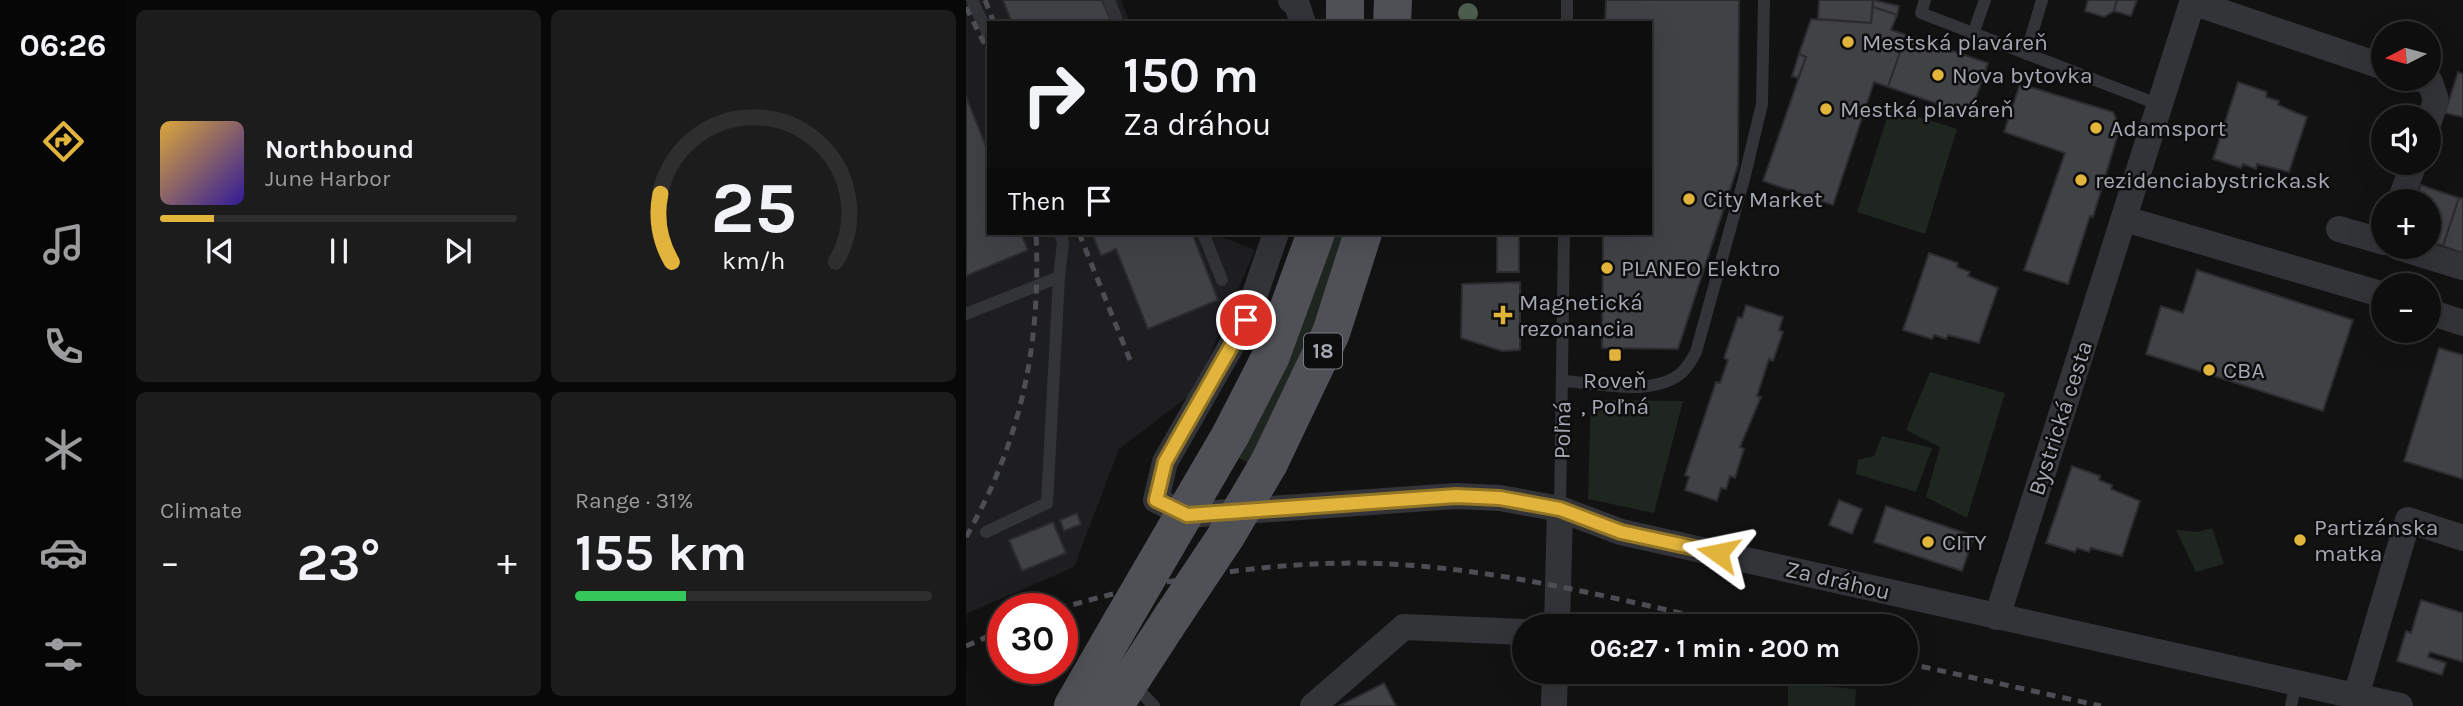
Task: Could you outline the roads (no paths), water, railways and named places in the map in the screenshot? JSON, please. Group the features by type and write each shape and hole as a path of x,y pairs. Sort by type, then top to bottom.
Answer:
{"main road":[{"path":"1345,0 1345,21"},
{"name":"18","path":"1073,706 1231,434 1271,356 1315,235"},
{"name":"18","path":"1133,698 1172,617 1226,536 1269,463 1331,333 1362,235"}],"street":[{"path":"1291,0 1297,5 1302,21"},
{"name":"Bystrická cesta","path":"1997,617 2193,1 2371,63"},
{"path":"2125,219 2371,291"},
{"path":"2339,229 2371,238"},
{"name":"Za dráhou","path":"1275,235 1246,320 1165,462 1156,500 1187,515 1456,496 1500,498 1560,509 1621,532 1997,617 2294,695 2356,696 2400,706"},
{"path":"2437,259 2463,267"},
{"path":"2441,316 2463,323"},
{"name":"Poľná","path":"1557,614 1560,509"},
{"path":"2356,696 2409,520 2463,538"},
{"path":"1313,706 1404,627 1512,632"},
{"path":"1554,706 1555,684"}],"lane":[{"path":"972,0 987,32"},
{"path":"1109,0 1117,21"},
{"path":"1567,0 1567,21"},
{"path":"1563,380 1626,386 1667,382 1683,372 1696,352 1745,179 1762,104 1764,0"},
{"path":"1925,0 1921,13 2160,105"},
{"path":"1973,34 1985,0"},
{"path":"2026,54 2042,0"},
{"path":"986,532 1047,503 1063,243 1061,235"},
{"path":"1204,235 1222,280"},
{"name":"Poľná","path":"1560,509 1564,235"},
{"path":"966,314 1059,277"}],"railway":[{"path":"985,0 993,21"},
{"path":"966,7 987,49"},
{"path":"966,537 1001,464 1024,390 1035,314 1036,235"},
{"path":"1080,235 1130,360"},
{"path":"1078,604 1206,575 1281,566 1357,563 1454,569 1502,576 1686,614"},
{"path":"966,646 987,637"},
{"path":"1918,666 2101,706"}],"place":[{"name":"Mestská plaváreň","path":"1848,42"},
{"name":"Nova bytovka","path":"1938,75"},
{"name":"Mestká plaváreň","path":"1826,109"},
{"name":"Adamsport","path":"2096,128"},
{"name":"rezidenciabystricka.sk","path":"2081,180"},
{"name":"City Market","path":"1689,199"},
{"name":"PLANEO Elektro","path":"1607,268"},
{"name":"Magnetická rezonancia","path":"1503,315"},
{"name":"Roveň , Poľná","path":"1615,355"},
{"name":"CBA","path":"2209,370"},
{"name":"Partizánska matka","path":"2300,540"},
{"name":"CITY","path":"1928,542"}]}
